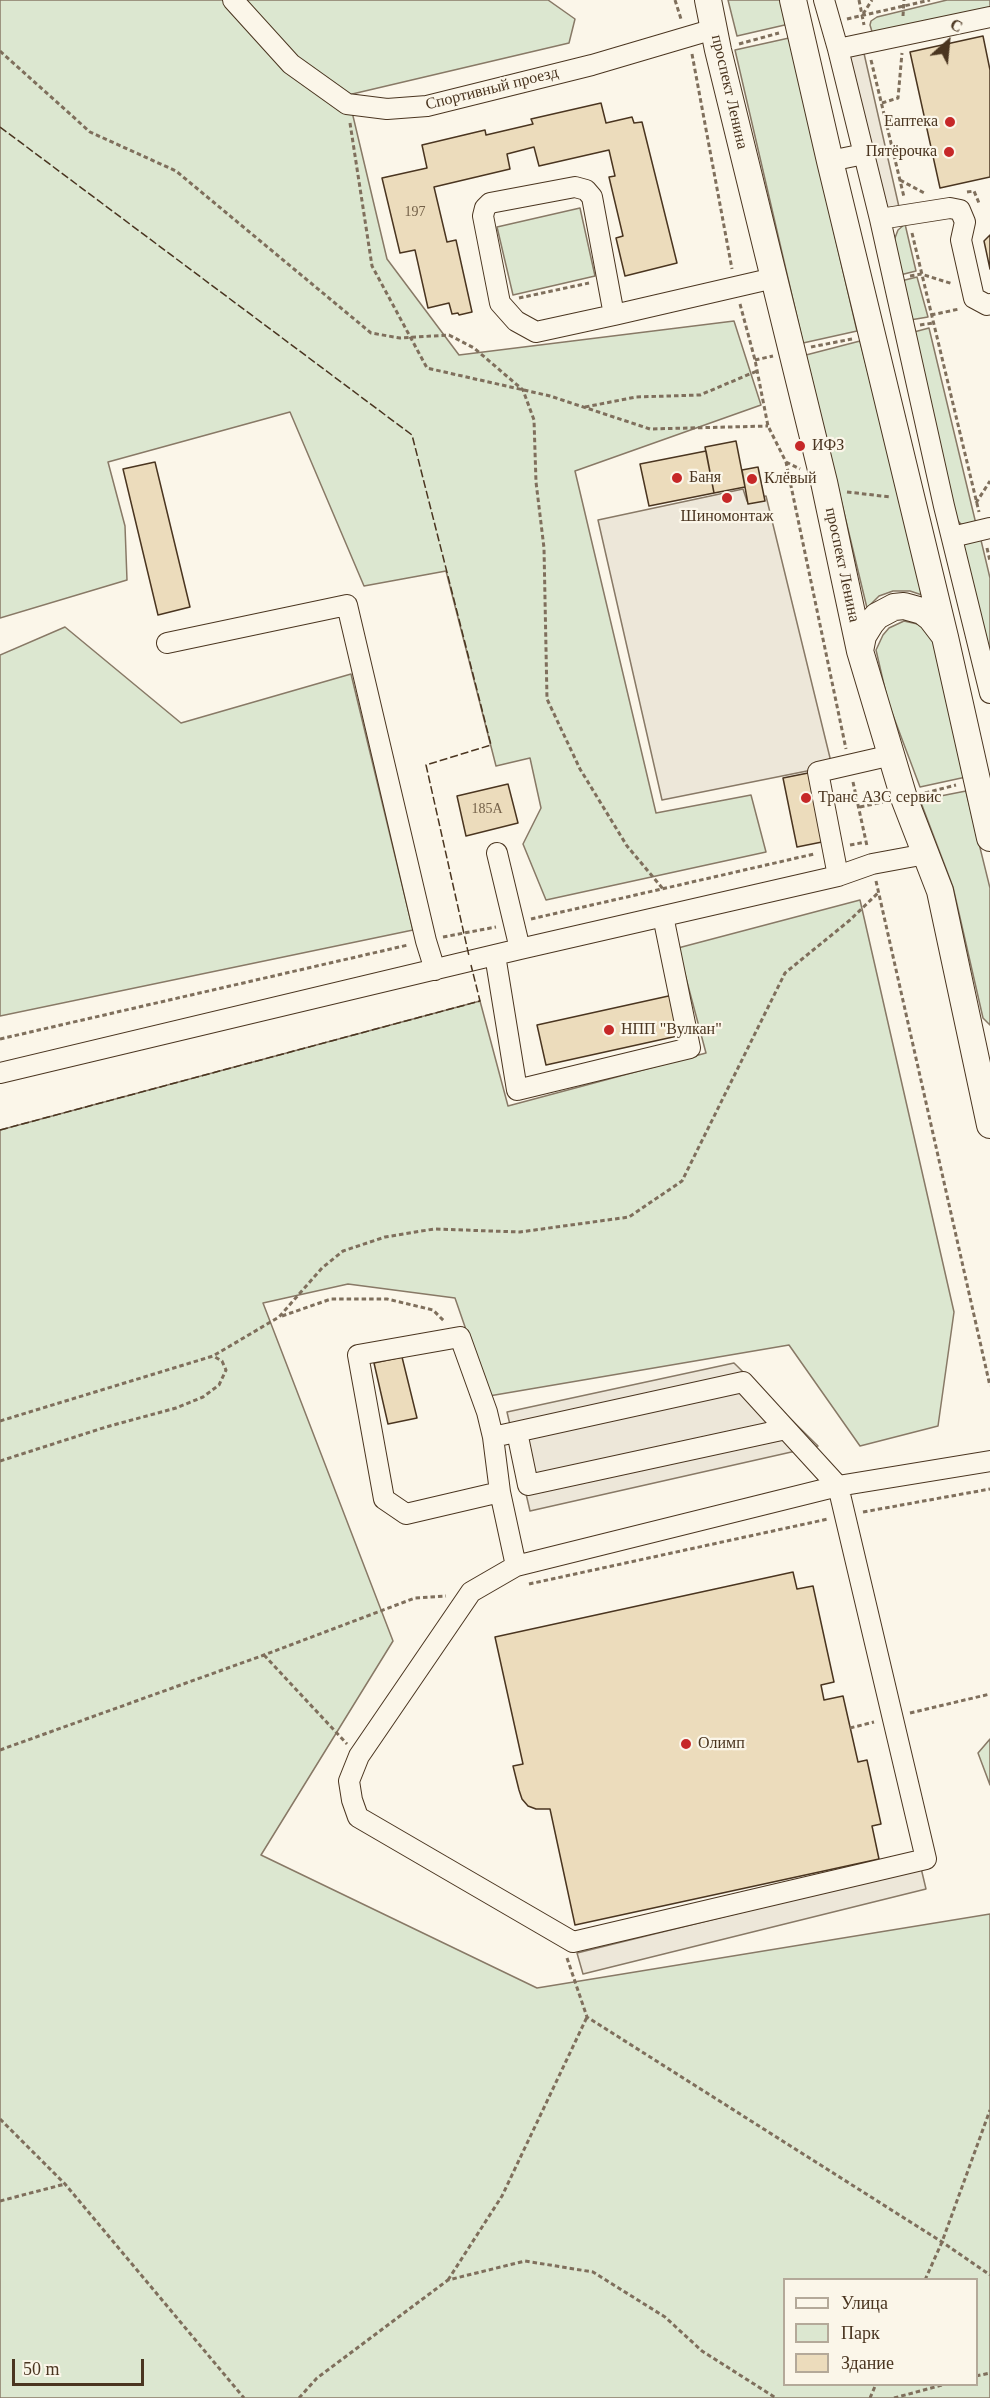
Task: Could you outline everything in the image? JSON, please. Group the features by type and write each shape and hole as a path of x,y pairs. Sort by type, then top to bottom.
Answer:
{"main road":[{"name":"проспект Ленина","path":"708,0 824,482 860,651 904,798 940,891 990,1125"},
{"path":"793,0 945,637 990,838"},
{"path":"860,651 871,623 877,616 894,607 904,606 922,611 931,618 945,637"},
{"path":"968,1027 976,1036 990,1042"}],"street":[{"name":"Спортивный проезд","path":"233,0 291,64 347,104 387,109 427,106 592,65 714,29"},
{"path":"824,0 880,219 990,693"},
{"path":"838,49 990,17"},
{"path":"830,161 864,154"},
{"path":"614,315 592,197 586,190 575,187 490,203 483,216 500,303 516,321 536,332 614,315 774,278"},
{"path":"880,219 950,208 960,210 965,222 961,240 978,296"},
{"path":"952,537 986,529"},
{"path":"167,643 347,605 426,941 435,970"},
{"path":"838,876 818,772 892,755"},
{"path":"498,853 520,949"},
{"path":"0,1073 838,876 872,864 926,854"},
{"path":"495,955 517,1090 690,1048 663,916"},
{"path":"500,1492 406,1514 384,1499 358,1355 460,1337 487,1412 493,1437 500,1492 518,1576"},
{"path":"493,1437 743,1383 838,1486 926,1859 573,1942 358,1817 352,1800 349,1781 358,1756 471,1592 518,1576 838,1486 990,1461"},
{"path":"517,1432 528,1485 786,1429"}],"path":[{"path":"675,0 692,53 735,287 768,426 786,462 849,766 990,1386"},
{"path":"859,0 921,274 976,503 986,529 990,561"},
{"path":"862,16 872,0"},
{"path":"882,104 898,99 904,35 904,0"},
{"path":"0,51 90,132 176,171 371,333 400,338 449,335 474,348 523,390 534,420 536,482 544,548 548,699 585,778 627,846 663,889"},
{"path":"347,104 372,266 427,368 523,390 650,429 768,426"},
{"path":"900,180 931,196"},
{"path":"894,280 921,274 964,287 978,296 964,307 932,315"},
{"path":"500,303 606,279"},
{"path":"584,407 636,397 700,395 757,372"},
{"path":"786,462 846,492 911,500"},
{"path":"976,503 990,481"},
{"path":"281,1316 322,1268 343,1251 385,1237 434,1229 520,1233 629,1217 682,1181 784,974 850,920 879,892"},
{"path":"0,1420 213,1356 281,1316 331,1299 387,1299 433,1310 460,1337"},
{"path":"0,1461 106,1427 176,1408 203,1397 219,1385 226,1370 222,1361 213,1356"},
{"path":"518,1576 990,1489"},
{"path":"0,1750 415,1598 471,1592"},
{"path":"264,1655 358,1756"},
{"path":"908,1714 990,1694"},
{"path":"850,1728 885,1719"},
{"path":"565,1952 587,2017 942,2242 990,2275"},
{"path":"299,2398 317,2378 448,2280 502,2196 587,2017"},
{"path":"926,2278 942,2242 990,2110"},
{"path":"0,2119 65,2184 244,2398"},
{"path":"0,2201 65,2184"},
{"path":"448,2280 525,2261 593,2272 665,2317 702,2351 776,2398"},
{"path":"894,2398 942,2386"}],"green space":[{"path":"0,0 548,0 575,19 569,43 348,95 387,259 459,355 734,321 761,405 575,471 656,813 751,795 766,852 546,900 523,844 541,808 530,758 496,766 446,571 364,586 290,412 108,462 125,526 127,580 0,618"},
{"path":"728,0 784,0 789,24 737,36"},
{"path":"947,0 990,0 990,13 873,35 870,25 871,21 877,17"},
{"path":"789,38 857,331 803,343 735,50"},
{"path":"580,208 595,276 513,295 497,227"},
{"path":"905,224 916,271 900,275 893,243 898,230"},
{"path":"917,277 928,317 910,320 901,281"},
{"path":"929,328 976,524 970,526 961,524 957,520 914,332"},
{"path":"860,341 925,596 910,591 893,591 879,596 867,608 806,355"},
{"path":"980,536 990,578 990,658 964,547 964,544"},
{"path":"904,621 922,625 936,638 966,777 920,787 888,702 876,650 889,628"},
{"path":"65,627 181,723 351,674 413,930 0,1016 0,655"},
{"path":"966,791 990,888 990,1025 983,1018 953,887 920,800"},
{"path":"860,900 954,1312 938,1426 860,1446 789,1345 489,1396 455,1298 348,1284 263,1303 393,1641 261,1855 537,1988 990,1914 990,2398 0,2398 0,1130 480,1001 508,1106 706,1053 678,948"},
{"path":"990,1739 990,1785 978,1753"}],"shaded area":[{"path":"863,49 899,207 885,210 849,52"},
{"path":"743,489 747,501 766,496 832,766 662,800 598,520"},
{"path":"734,1363 818,1446 530,1511 507,1412"},
{"path":"921,1868 926,1889 583,1974 577,1953"}],"building":[{"path":"983,36 990,70 990,177 940,188 910,52"},
{"path":"601,103 606,123 632,117 634,123 642,122 677,263 625,276 616,238 623,236 609,177 615,176 609,150 539,166 534,147 507,154 510,169 434,187 447,242 456,240 472,312 452,314 449,303 428,308 415,250 400,253 382,178 427,168 422,145 485,130 486,135 533,124 531,119"},
{"path":"990,235 990,269 984,241"},
{"path":"736,441 745,487 714,493 705,447"},
{"name":"Баня","path":"706,451 714,493 649,506 640,464"},
{"path":"155,462 190,607 158,615 123,469"},
{"name":"Клёвый","path":"758,467 765,501 748,504 742,470"},
{"path":"818,771 832,840 797,847 783,778"},
{"path":"508,784 518,823 466,836 457,796"},
{"name":"НПП \"Вулкан\"","path":"673,995 682,1035 546,1065 537,1025"},
{"path":"402,1357 417,1418 388,1424 374,1363"},
{"name":"Олимп","path":"793,1572 797,1589 813,1586 834,1682 821,1685 824,1700 843,1696 858,1762 867,1760 881,1824 872,1826 879,1859 575,1925 550,1809 536,1809 528,1806 519,1790 513,1766 523,1764 495,1637"}],"fence":[{"path":"0,127 412,435 491,745 426,765 469,956"},
{"path":"0,1130 480,1001 471,965"}],"place":[{"name":"Еаптека","path":"950,122"},
{"name":"Пятёрочка","path":"949,152"},
{"name":"ИФЗ","path":"800,446"},
{"name":"Баня","path":"677,478"},
{"name":"Клёвый","path":"752,479"},
{"name":"Шиномонтаж","path":"727,498"},
{"name":"Транс АЗС сервис","path":"806,798"},
{"name":"НПП \"Вулкан\"","path":"609,1030"},
{"name":"Олимп","path":"686,1744"}]}
